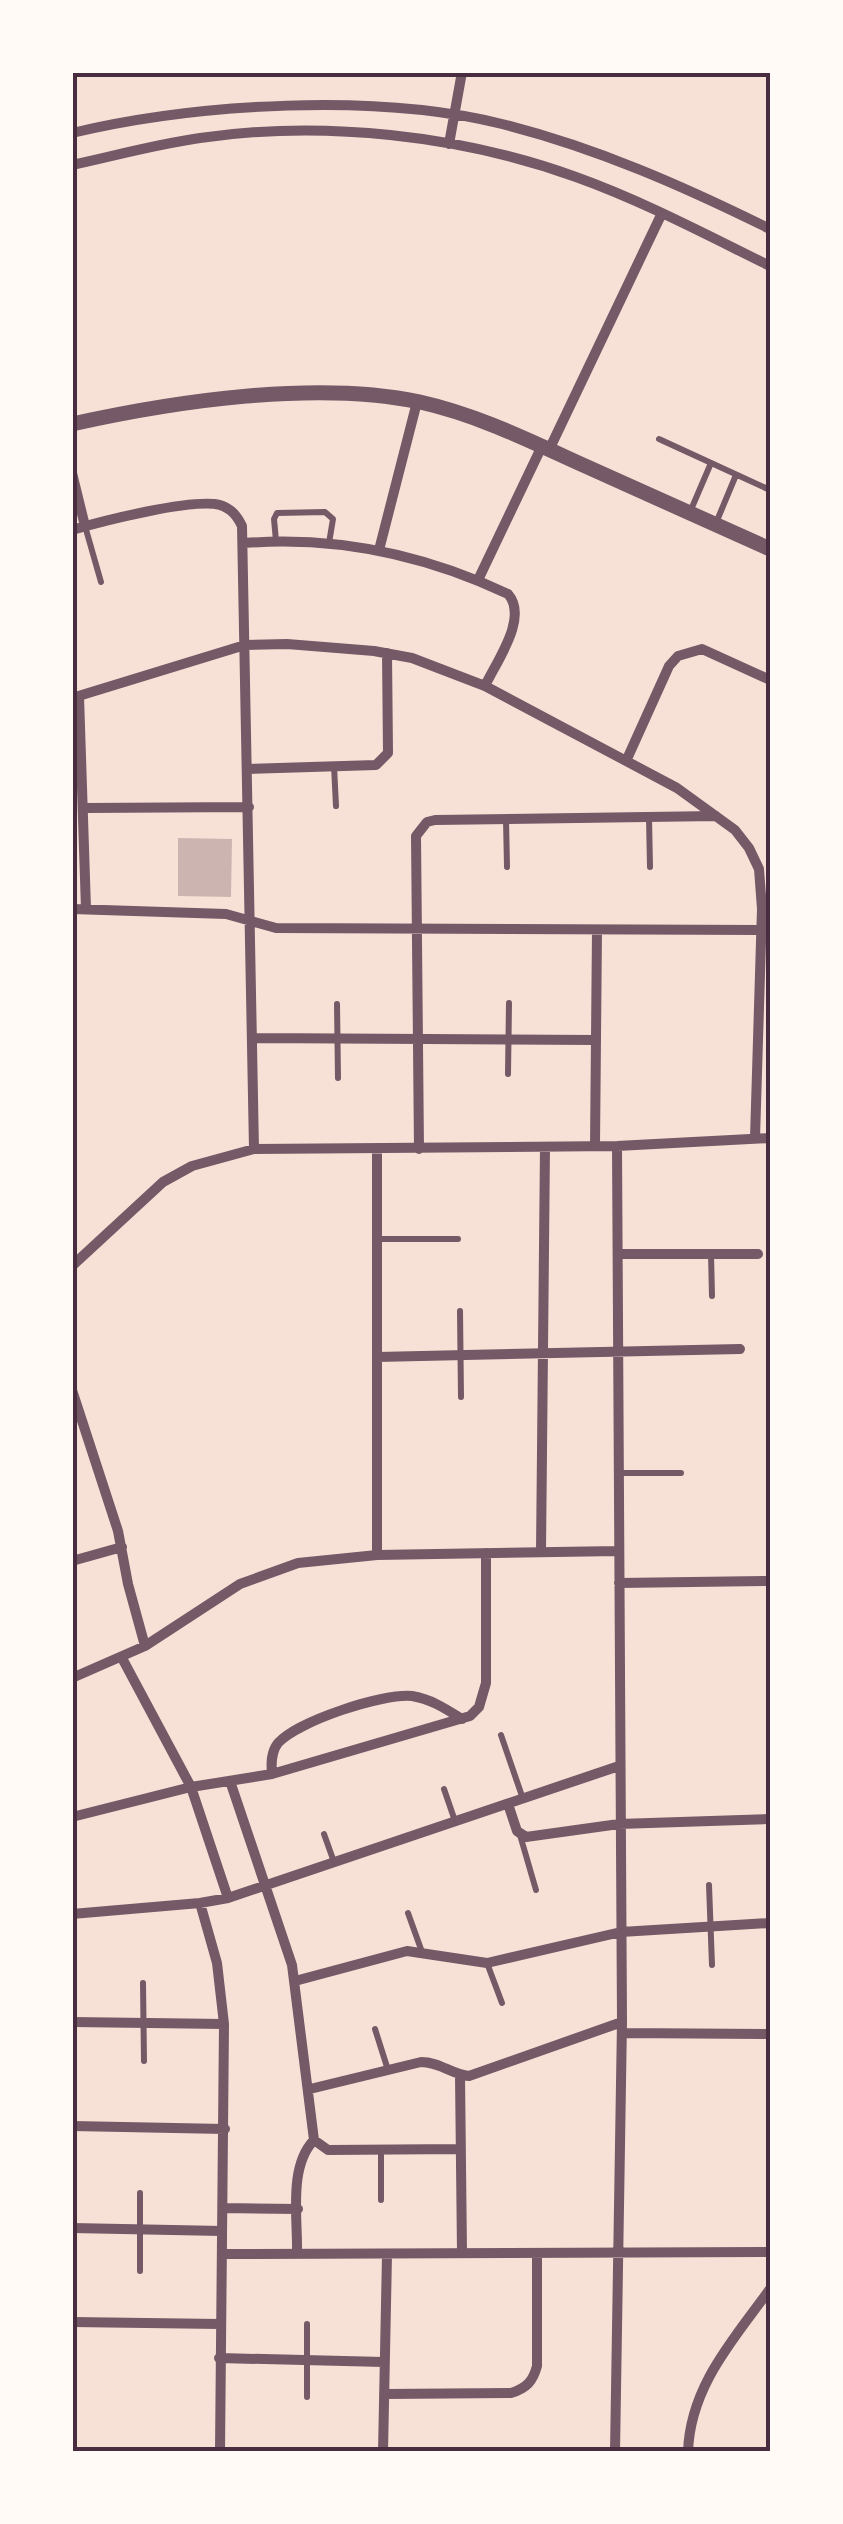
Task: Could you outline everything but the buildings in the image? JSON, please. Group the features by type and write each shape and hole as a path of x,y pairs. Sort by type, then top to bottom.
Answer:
{"street":[{"path":"450,144 462,72"},
{"path":"72,133 196,113 294,106 454,116 498,123 602,154 675,182 770,229"},
{"path":"72,165 198,138 251,133 300,131 450,144 575,176 770,266"},
{"path":"478,580 662,214"},
{"path":"72,424 171,406 273,396 368,396 417,402 460,412 546,448 770,550"},
{"path":"379,550 417,402"},
{"path":"72,473 85,526"},
{"path":"72,530 212,504 235,513 242,526 254,1149"},
{"path":"245,544 329,543 379,550 445,568 508,594 517,610 516,620 485,686"},
{"path":"86,909 76,697 245,645 287,644 387,653 450,670 627,759 717,816 749,848 762,889 755,1138"},
{"path":"627,759 669,666 678,656 702,649 770,680"},
{"path":"248,769 376,766 388,752 387,653"},
{"path":"84,808 249,806"},
{"path":"419,1149 416,836 420,828 436,820 717,816"},
{"path":"758,869 770,864"},
{"path":"72,909 226,914 276,928 762,930"},
{"path":"595,1146 597,930"},
{"path":"252,1038 596,1040"},
{"path":"758,1058 770,1059"},
{"path":"72,1266 163,1182 192,1166 254,1149 617,1146 770,1138"},
{"path":"541,1552 545,1146"},
{"path":"615,2452 622,2027 617,1146"},
{"path":"377,1150 377,1555"},
{"path":"619,1254 758,1254"},
{"path":"377,1357 740,1349"},
{"path":"72,1390 122,1547 145,1646"},
{"path":"72,1432 85,1428"},
{"path":"72,1560 122,1547"},
{"path":"72,1678 145,1646 240,1584 298,1562 377,1555 618,1551"},
{"path":"72,1817 190,1788 272,1774 470,1716 479,1707 486,1683 486,1553"},
{"path":"618,1583 770,1581"},
{"path":"122,1658 190,1788 228,1898"},
{"path":"272,1774 274,1751 288,1735 393,1696 427,1700 462,1719"},
{"path":"72,1914 228,1898 618,1766"},
{"path":"230,1781 296,1981 314,2140 301,2160 297,2254"},
{"path":"508,1804 520,1835 531,1838 619,1824 770,1820"},
{"path":"200,1903 217,1963 224,2024 220,2452"},
{"path":"296,1981 390,1954 422,1952 487,1963 620,1932 770,1924"},
{"path":"72,2022 224,2024"},
{"path":"310,2089 431,2062 469,2076 622,2027 770,2034"},
{"path":"460,2075 462,2253"},
{"path":"72,2126 225,2129"},
{"path":"314,2140 328,2150 461,2149"},
{"path":"222,2208 298,2209"},
{"path":"72,2228 222,2232"},
{"path":"222,2254 770,2252"},
{"path":"383,2452 387,2254"},
{"path":"384,2394 512,2393 524,2388 533,2379 537,2366 537,2254"},
{"path":"688,2452 697,2398 770,2288"},
{"path":"72,2322 220,2324"},
{"path":"219,2358 384,2362"}],"lane":[{"path":"660,440 770,490"},
{"path":"690,513 711,463"},
{"path":"715,524 736,474"},
{"path":"276,541 277,513 326,512 333,520 329,543"},
{"path":"85,526 101,582"},
{"path":"334,766 336,806"},
{"path":"649,817 650,867"},
{"path":"506,819 506,867"},
{"path":"508,1074 510,1003"},
{"path":"337,1004 338,1078"},
{"path":"377,1239 458,1239"},
{"path":"711,1254 712,1296"},
{"path":"460,1311 461,1398"},
{"path":"618,1473 681,1473"},
{"path":"501,1735 523,1798"},
{"path":"444,1790 455,1822"},
{"path":"324,1834 335,1863"},
{"path":"520,1835 536,1890"},
{"path":"709,1885 712,1965"},
{"path":"408,1913 422,1952"},
{"path":"487,1963 502,2003"},
{"path":"143,1983 144,2061"},
{"path":"375,2028 388,2070"},
{"path":"381,2150 381,2200"},
{"path":"140,2193 140,2270"},
{"path":"307,2324 307,2397"}]}
